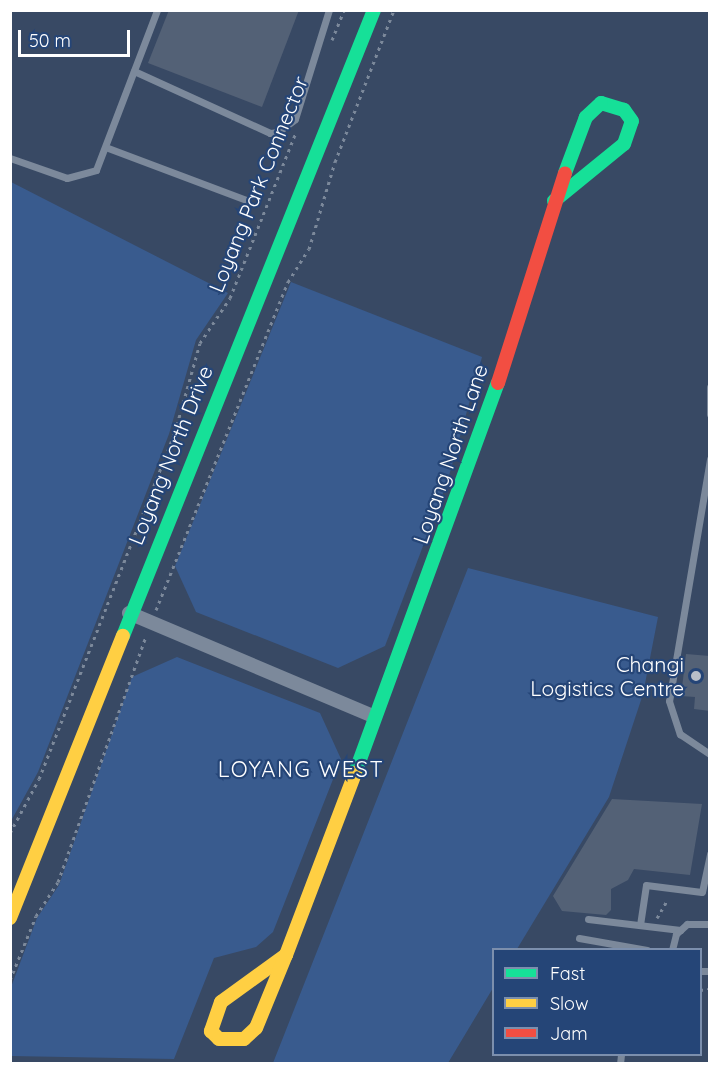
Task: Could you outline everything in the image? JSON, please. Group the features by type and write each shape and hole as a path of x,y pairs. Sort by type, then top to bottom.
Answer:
{"street":[{"name":"Loyang North Drive","path":"10,918 129,613 374,10"},
{"name":"Loyang North Lane","path":"286,955 221,1002 211,1031 219,1039 244,1039 256,1028 286,955 474,459 554,201 586,117 601,103 624,110 632,121 624,144 554,201"},
{"path":"129,613 375,717"}],"lane":[{"path":"10,158 78,178 96,170 108,148 157,10"},
{"path":"134,71 270,133 278,132 295,119 328,10"},
{"path":"108,148 246,200"},
{"path":"710,387 710,414"},
{"path":"710,459 669,701 680,734 710,754"},
{"path":"640,925 646,885 702,892 710,854"},
{"path":"588,919 680,930 710,924"},
{"path":"673,948 680,930"},
{"path":"579,938 631,948"}],"path":[{"path":"331,44 344,10"},
{"path":"10,980 36,916 58,882 151,623 288,282 309,249 335,162 394,10"},
{"name":"Loyang Park Connector","path":"10,833 39,779 176,432 200,343 230,298 300,121"},
{"path":"655,927 662,903 674,898"}],"shaded area":[{"path":"11,182 228,293 196,340 169,434 38,772 11,821"},
{"path":"291,282 482,357 447,483 385,646 338,668 196,612 175,566"},
{"path":"468,568 658,617 643,694 609,797 518,948 492,948 492,990 448,1063 273,1063"},
{"path":"177,657 320,713 341,759 273,932 256,947 214,958 174,1059 11,1056 11,987 37,918 59,885 132,677"}],"building":[{"path":"169,10 299,10 262,107 148,63"},
{"name":"Changi Logistics Centre","path":"686,654 710,656 710,711 694,709 695,697 681,696"},
{"path":"612,799 702,804 690,875 634,869 628,880 611,889 611,910 606,915 562,911 553,896"}],"traffic: fast":[{"path":"123,636 374,10"},
{"path":"554,201 624,144 632,121 624,110 601,103 586,117 565,173"},
{"path":"355,773 498,383"}],"traffic: slow":[{"path":"10,918 123,636"},
{"path":"286,955 221,1002 211,1031 219,1039 244,1039 256,1028 286,955 355,773"}],"traffic: jam":[{"path":"498,383 565,173"}],"place":[{"name":"Changi Logistics Centre","path":"696,676"}],"district":[{"name":"LOYANG WEST","path":"301,770"}]}
